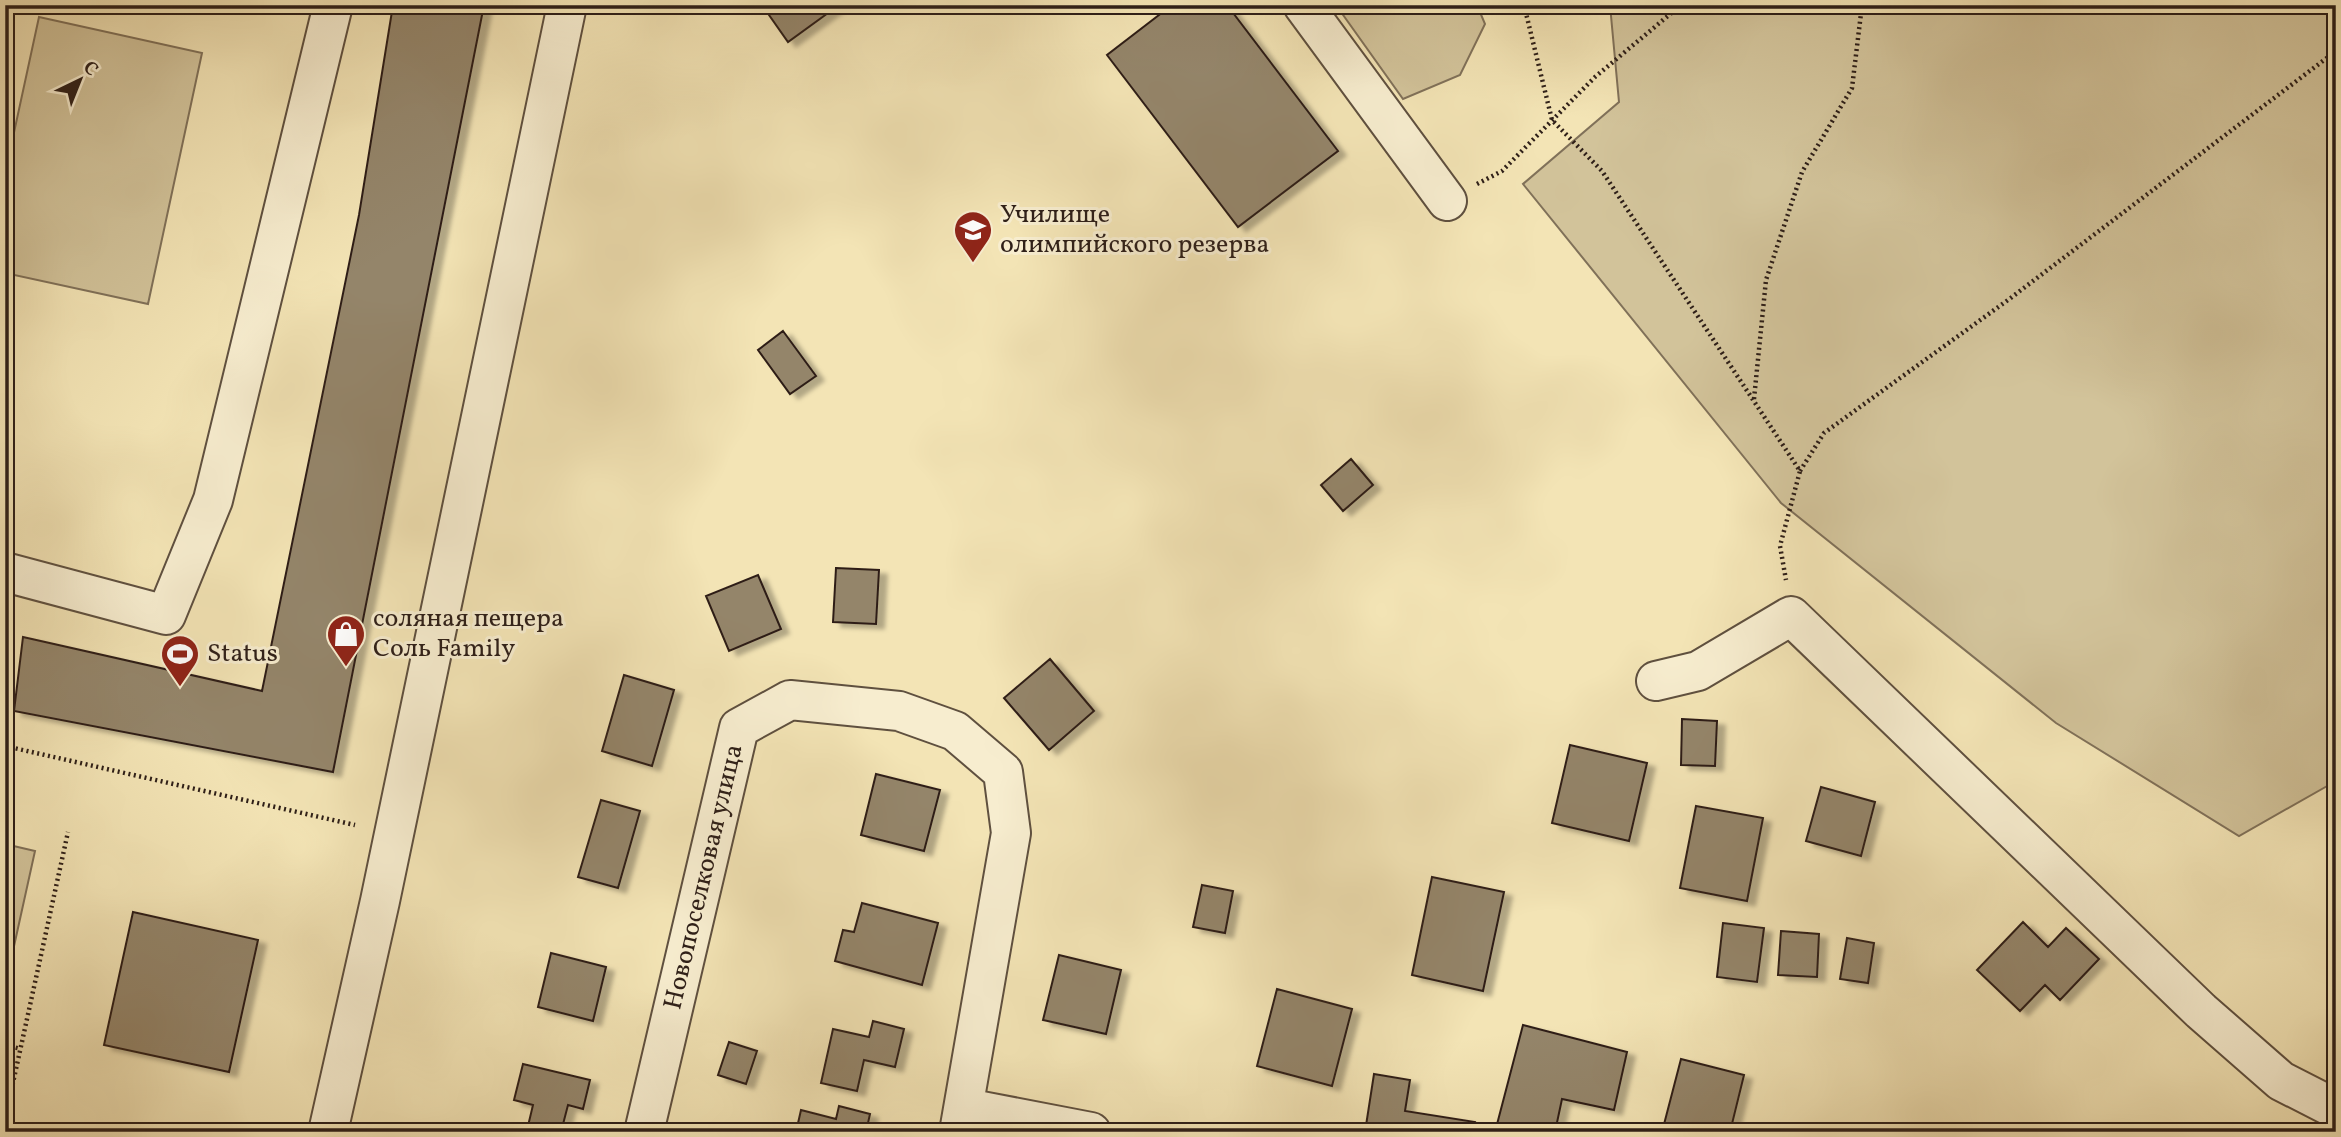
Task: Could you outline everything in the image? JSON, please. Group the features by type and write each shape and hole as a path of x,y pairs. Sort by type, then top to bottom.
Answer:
{"street":[{"path":"5,572 166,615 212,500 333,5"},
{"path":"327,1132 380,901 568,5"},
{"path":"1303,5 1447,201"},
{"path":"1656,681 1698,671 1791,616 2201,1011 2281,1081 2336,1110"},
{"name":"Новопоселковая улица","path":"644,1132 739,728 790,700 899,711 955,731 1003,772 1010,833 963,1120"},
{"path":"963,1120 1091,1132"}],"path":[{"path":"1524,5 1552,120 1602,171 1800,471"},
{"path":"1447,201 1502,171 1595,77 1681,5"},
{"path":"1754,400 1766,281 1802,172 1852,88 1862,5"},
{"path":"1791,616 1780,546 1800,471 1824,433 2019,292 2336,51"},
{"path":"5,746 355,825"},
{"path":"9,1101 68,832"},
{"path":"5,1045 21,1049"}],"shaded area":[{"path":"1336,5 1477,5 1485,24 1460,75 1403,99"},
{"path":"1610,5 2336,5 2336,781 2239,836 2056,723 1781,503 1523,184 1619,102"},
{"path":"39,17 202,53 148,304 5,273 5,174"},
{"path":"5,844 35,851 5,987"}],"building":[{"path":"393,5 484,5 333,772 14,711 23,637 262,691 359,215"},
{"path":"762,5 839,5 788,42"},
{"path":"1172,5 1227,5 1338,151 1238,227 1107,55"},
{"path":"783,331 816,376 790,394 758,350"},
{"path":"1351,459 1373,485 1343,511 1321,485"},
{"path":"836,568 879,570 876,624 833,622"},
{"path":"758,575 781,629 729,651 706,596"},
{"path":"1050,659 1094,711 1049,750 1004,698"},
{"path":"624,675 674,690 652,766 602,751"},
{"path":"1682,719 1717,721 1715,766 1681,765"},
{"path":"1570,745 1647,763 1629,841 1552,823"},
{"path":"876,774 940,790 924,851 861,835"},
{"path":"1821,787 1875,802 1861,856 1806,841"},
{"path":"601,800 640,811 618,888 578,877"},
{"path":"1696,806 1763,818 1747,901 1680,888"},
{"path":"1432,877 1504,892 1483,991 1412,975"},
{"path":"1202,885 1233,891 1225,933 1193,927"},
{"path":"862,903 938,923 922,985 835,961 843,930 854,932"},
{"path":"133,912 258,940 229,1072 104,1045"},
{"path":"2023,922 2048,947 2066,928 2099,959 2060,1000 2045,985 2020,1011 1977,970"},
{"path":"1723,923 1764,928 1757,982 1717,977"},
{"path":"1781,931 1819,934 1817,977 1778,975"},
{"path":"1847,938 1874,943 1868,983 1840,979"},
{"path":"551,953 606,967 593,1021 538,1007"},
{"path":"1059,955 1121,970 1106,1034 1043,1020"},
{"path":"1277,989 1352,1009 1332,1086 1257,1066"},
{"path":"873,1021 904,1029 895,1067 864,1060 857,1091 821,1083 833,1029 869,1037"},
{"path":"1523,1025 1627,1052 1614,1110 1562,1099 1555,1132 1495,1132"},
{"path":"729,1042 757,1051 746,1084 718,1075"},
{"path":"1681,1059 1744,1075 1730,1132 1662,1132"},
{"path":"523,1064 590,1080 583,1109 568,1105 561,1132 528,1126 533,1105 514,1100"},
{"path":"1374,1074 1410,1080 1405,1111 1475,1122 1473,1132 1365,1132"},
{"path":"839,1106 870,1114 866,1132 796,1132 801,1110 836,1119"}],"place":[{"name":"Училище олимпийского резерва","path":"973,264"},
{"name":"соляная пещера Соль Family","path":"346,668"},
{"name":"Status","path":"180,688"}]}
